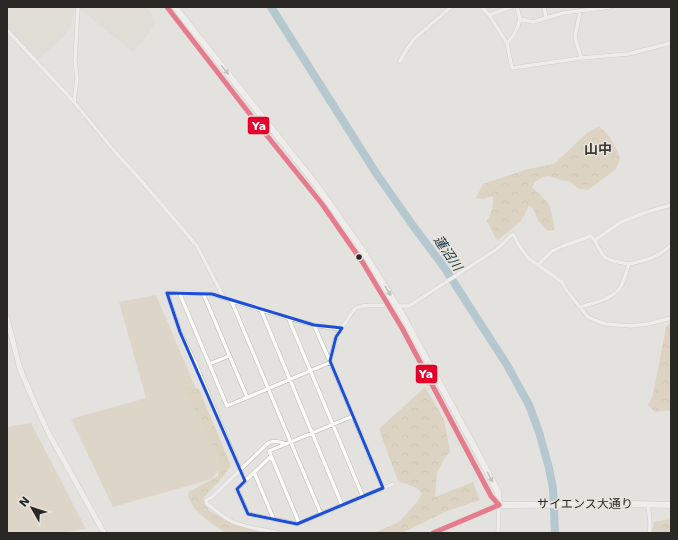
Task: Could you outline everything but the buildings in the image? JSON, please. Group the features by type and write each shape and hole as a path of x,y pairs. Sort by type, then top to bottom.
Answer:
{"main road":[{"path":"167,7 256,122 321,202 365,266 389,306 491,496 499,505"},
{"path":"175,7 315,183 364,251 397,306 498,492 499,505"},
{"name":"サイエンス大通り","path":"499,505 671,505"}],"street":[{"path":"74,102 77,78 75,61 78,7"},
{"path":"400,61 406,49 414,39 451,7"},
{"path":"482,7 507,43 512,68 581,58 628,54 671,43"},
{"path":"489,15 511,7"},
{"path":"507,43 514,36 519,24 520,19 517,7"},
{"path":"544,7 546,18"},
{"path":"520,19 533,22 562,13 610,7"},
{"path":"580,11 575,37 581,58"},
{"path":"7,30 74,102 197,246 224,298"},
{"path":"595,240 621,222 671,205"},
{"path":"331,361 336,336 358,307 378,305 409,306 497,249 513,234 528,258 539,264 562,282 567,291 588,317 612,324 631,326 648,324 671,318"},
{"path":"539,264 552,251 591,236 607,259 629,264 656,256 671,245"},
{"path":"580,307 613,295 620,287 629,264"},
{"path":"240,470 194,360 180,332 167,293 179,292 212,294 314,325 339,329 342,328"},
{"path":"179,292 227,406 331,361"},
{"path":"203,293 247,397"},
{"path":"232,300 321,514"},
{"path":"261,310 342,505"},
{"path":"7,318 20,370 35,404 49,434 104,533"},
{"path":"288,318 363,497"},
{"path":"314,325 331,361 383,488"},
{"path":"209,364 230,356"},
{"path":"299,523 269,451 353,416"},
{"path":"280,533 246,526 233,521 223,516 207,504 206,500 210,498 268,443 277,441 286,444"},
{"path":"271,456 237,488 248,514 297,524 393,484"},
{"path":"254,472 274,520"},
{"path":"647,504 650,525 649,533"},
{"path":"433,533 499,505 498,533"}],"highlighted area":[{"path":"167,293 212,294 314,325 342,328 336,337 330,361 383,488 297,524 248,514 237,489 245,481 180,332"}],"shaded area":[{"path":"7,7 75,7 70,28 65,35 38,60 7,28"},
{"path":"80,7 146,7 156,22 133,52 80,9"},
{"path":"156,295 226,459 212,479 113,507 71,419 146,398 119,302"},
{"path":"31,423 86,529 59,533 7,533 7,427"}],"green space":[{"path":"599,126 610,137 620,157 616,169 588,190 579,189 569,181 560,180 550,176 543,177 535,182 532,188 540,194 550,206 555,230 548,231 538,220 534,210 529,206 521,221 498,240 496,239 487,221 492,209 493,196 483,199 476,198 483,184 528,169 554,164 587,133"},
{"path":"671,322 671,410 655,412 648,405 653,395 666,327"},
{"path":"182,385 199,389 231,466 203,498 209,511 262,533 226,533 208,521 195,509 188,497 189,492 218,476 219,458"},
{"path":"425,387 444,420 450,451 437,473 435,497 473,482 480,500 447,511 402,533 374,533 399,522 417,502 422,494 417,488 398,481 379,429"},
{"path":"671,519 671,533 652,533 654,522"}],"waterway":[{"name":"蓮沼川","path":"271,7 376,173 444,267 507,365 529,405 539,432 549,468 553,488 555,533"}],"transit line":[{"name":"Ya","path":"167,7 322,204 363,263 402,328 491,496 499,505"},
{"name":"Ya","path":"433,533 499,505"}],"district":[{"name":"山中","path":"598,149"}]}
